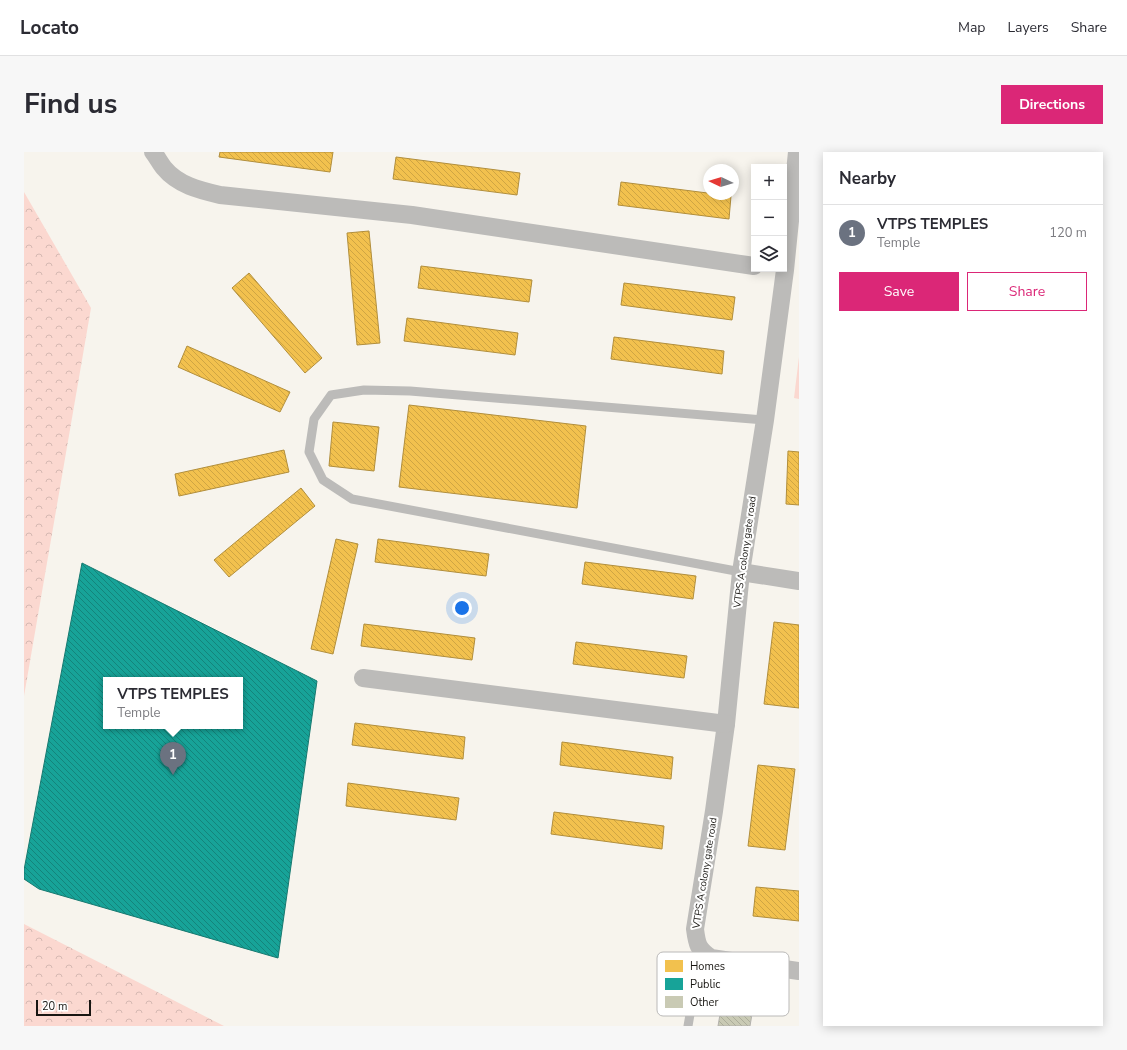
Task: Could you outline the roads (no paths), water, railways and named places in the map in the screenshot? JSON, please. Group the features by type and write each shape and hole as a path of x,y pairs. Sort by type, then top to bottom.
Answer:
{"street":[{"path":"153,152 164,169 180,182 193,188 220,195 412,215 751,266"},
{"name":"VTPS A colony gate road","path":"786,236 797,152"},
{"name":"VTPS A colony gate road","path":"701,951 696,939 695,929 726,724 741,572 765,420 781,272"},
{"path":"741,572 799,581"},
{"path":"362,678 726,724"},
{"path":"789,970 799,971"}],"lane":[{"path":"741,572 352,499 323,480 310,452 314,419 331,395 364,390 410,391 765,420"},
{"path":"688,1026 690,1016"}],"place":[{"name":"VTPS TEMPLES","path":"173,775"}]}
